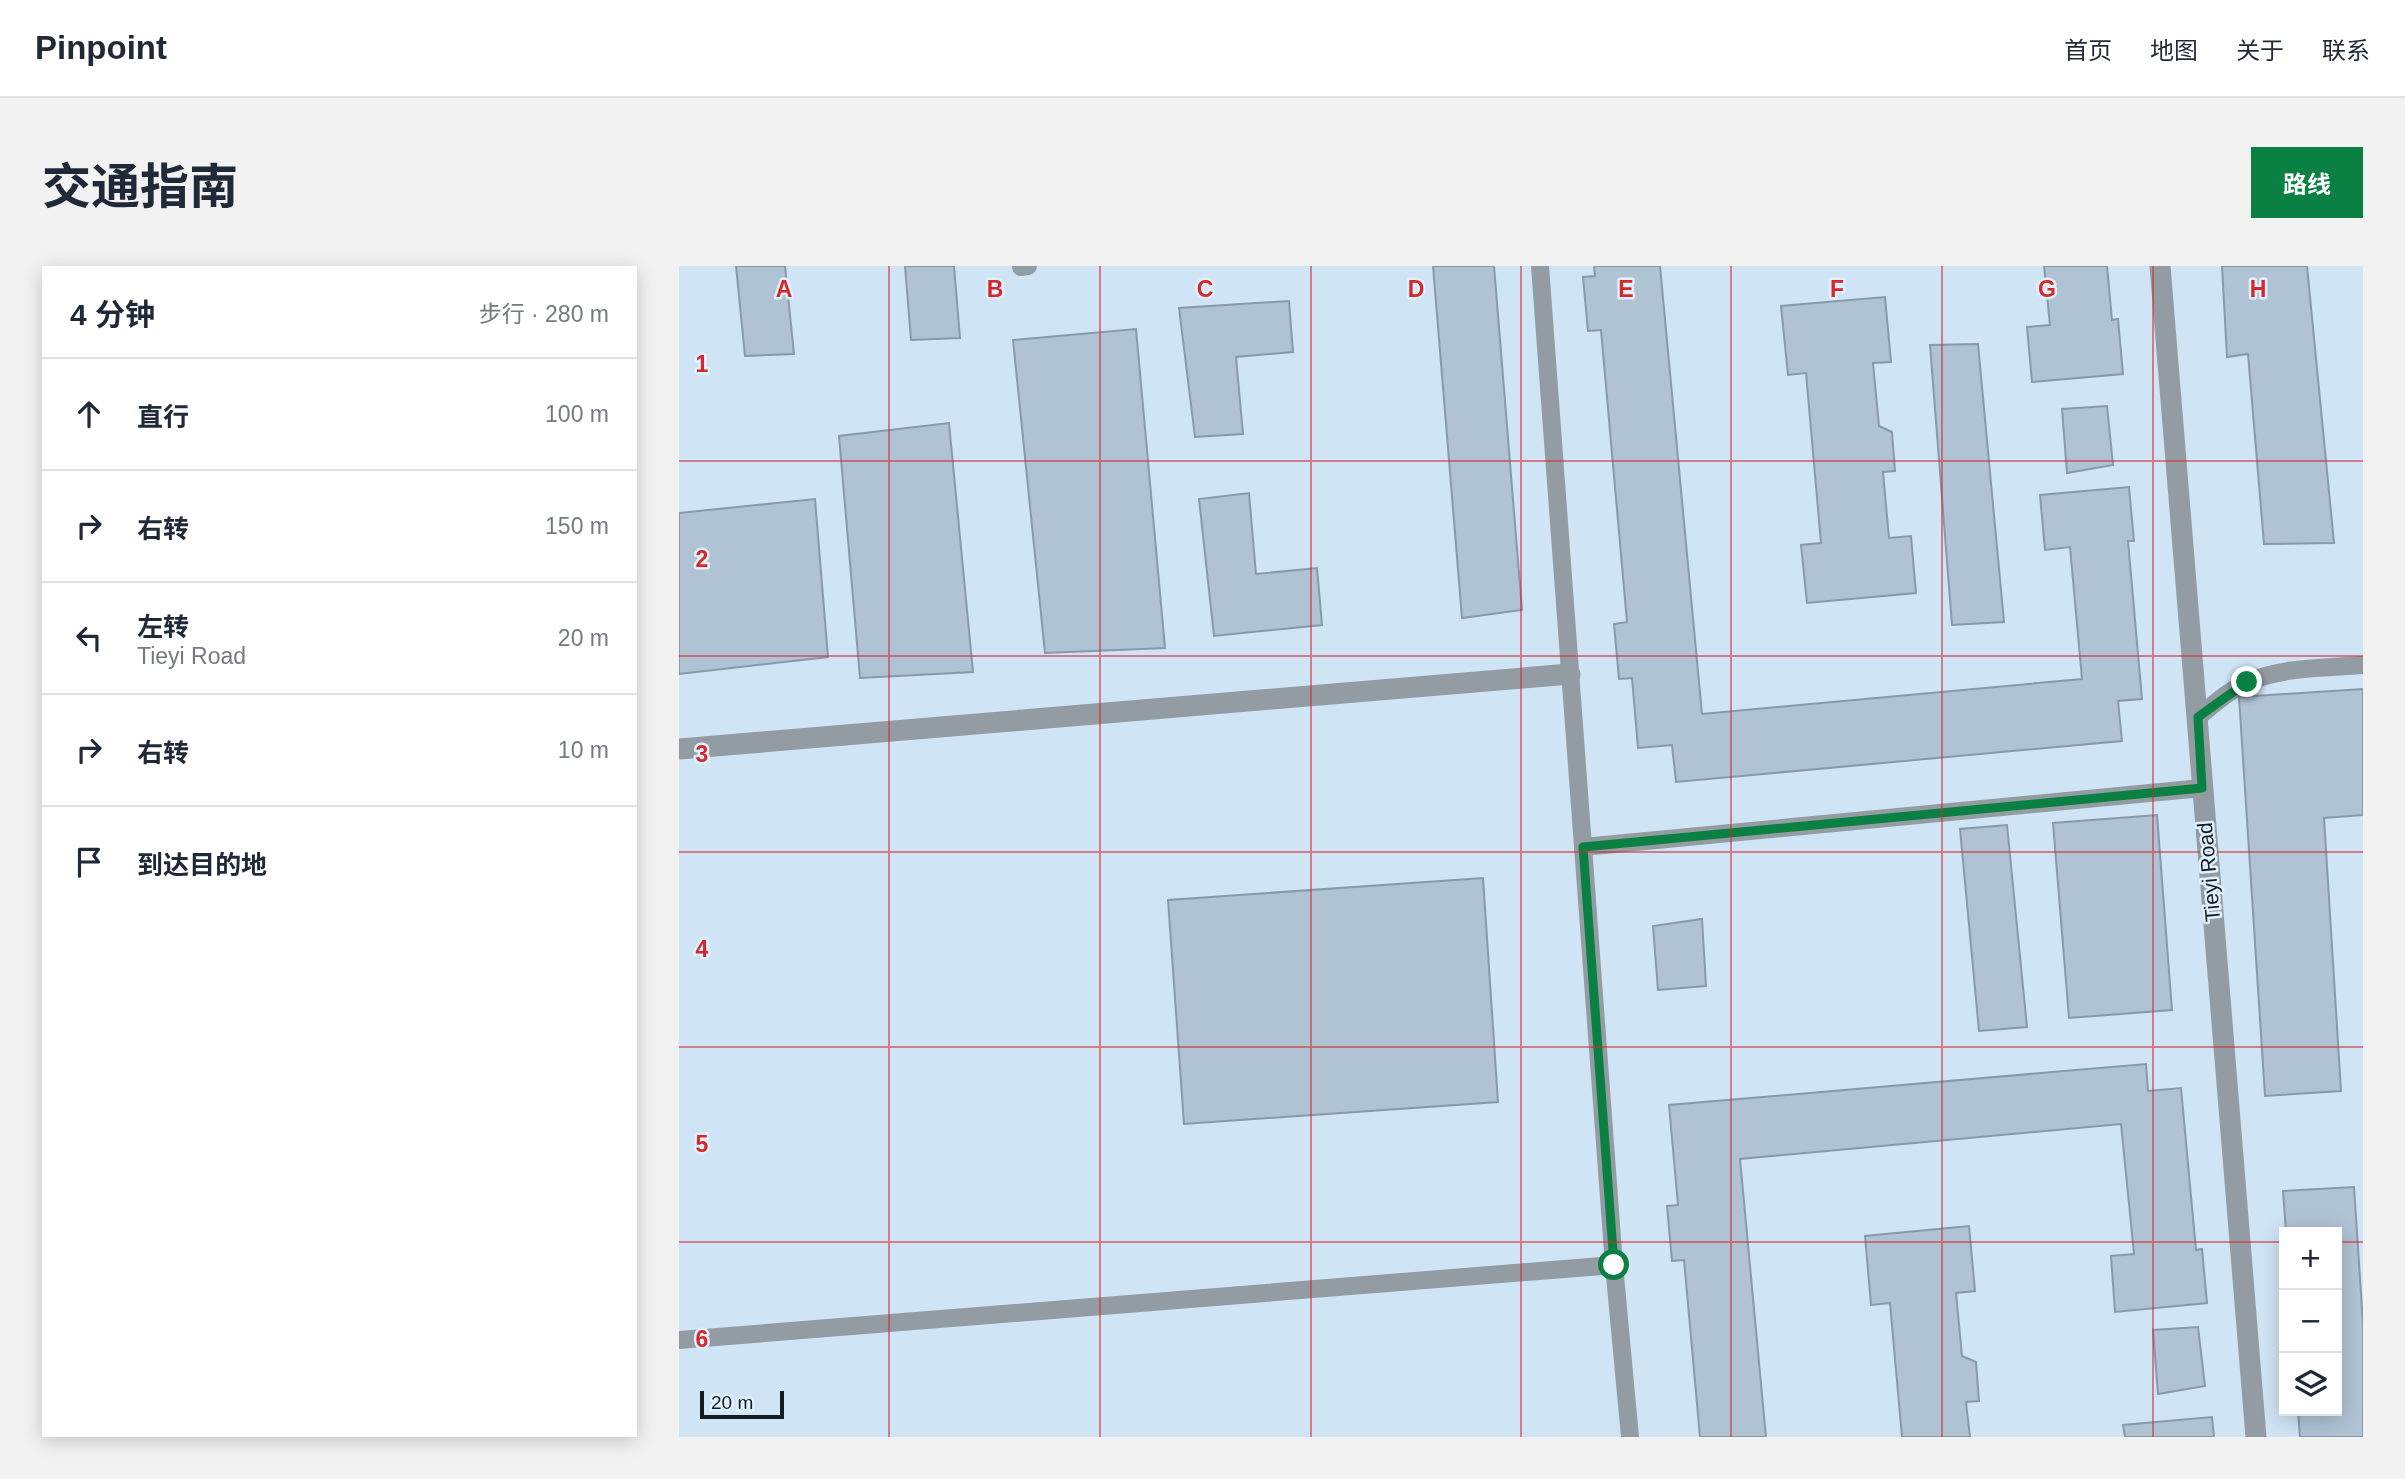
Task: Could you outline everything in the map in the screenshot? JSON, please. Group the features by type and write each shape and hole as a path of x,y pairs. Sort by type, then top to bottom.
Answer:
{"street":[{"name":"Tieyi Road","path":"2160,266 2256,1437"},
{"path":"679,749 1570,674"}],"lane":[{"path":"1021,267 1028,266"},
{"path":"1540,266 1614,1265 1630,1437"},
{"path":"2198,717 2247,682 2292,671 2363,665"},
{"path":"1583,847 2202,788"},
{"path":"679,1340 1614,1265"}],"building":[{"path":"736,266 785,266 794,354 745,356"},
{"path":"905,266 954,266 960,338 911,340"},
{"path":"1433,266 1494,266 1522,610 1462,618"},
{"path":"1594,266 1660,266 1702,714 2082,679 2070,547 2045,550 2040,495 2129,487 2134,541 2128,541 2142,699 2118,701 2122,741 1676,782 1672,745 1638,748 1632,678 1619,679 1614,624 1627,622 1601,330 1588,331 1583,277 1595,276"},
{"path":"2044,266 2107,266 2112,320 2118,319 2123,374 2032,382 2027,327 2050,325"},
{"path":"2222,266 2307,266 2334,543 2264,544 2248,354 2227,357"},
{"path":"1885,297 1891,362 1873,363 1879,426 1892,432 1895,471 1883,472 1889,538 1911,536 1916,593 1807,603 1801,545 1821,543 1806,373 1788,375 1781,306"},
{"path":"1289,301 1293,352 1236,357 1243,434 1195,437 1179,308"},
{"path":"1136,329 1165,648 1045,653 1013,340"},
{"path":"1978,344 2004,622 1952,625 1930,345"},
{"path":"2107,406 2113,465 2067,473 2062,409"},
{"path":"949,423 973,672 860,678 839,436"},
{"path":"1249,493 1256,574 1317,568 1322,625 1214,636 1199,499"},
{"path":"815,499 828,657 679,674 679,513"},
{"path":"2363,689 2363,815 2324,818 2341,1091 2265,1096 2239,697"},
{"path":"2157,815 2172,1010 2069,1018 2053,823"},
{"path":"2007,825 2027,1027 1979,1031 1960,829"},
{"path":"1483,878 1498,1102 1184,1124 1168,900"},
{"path":"1702,919 1706,986 1658,990 1653,926"},
{"path":"2146,1064 2148,1091 2181,1088 2196,1250 2202,1249 2207,1303 2115,1312 2111,1256 2134,1254 2121,1124 1740,1159 1766,1437 1700,1437 1684,1260 1672,1261 1667,1206 1678,1205 1669,1105"},
{"path":"2354,1187 2363,1324 2363,1437 2300,1437 2298,1416 2342,1416 2342,1227 2286,1227 2283,1191"},
{"path":"1969,1226 1975,1291 1956,1293 1962,1356 1976,1362 1979,1401 1966,1402 1970,1437 1902,1437 1890,1303 1871,1305 1865,1236"},
{"path":"2198,1327 2205,1386 2158,1394 2153,1330"},
{"path":"2212,1417 2214,1437 2125,1437 2123,1425"}],"route":[{"path":"1614,1265 1583,847 2202,788 2198,717 2247,682"}]}
